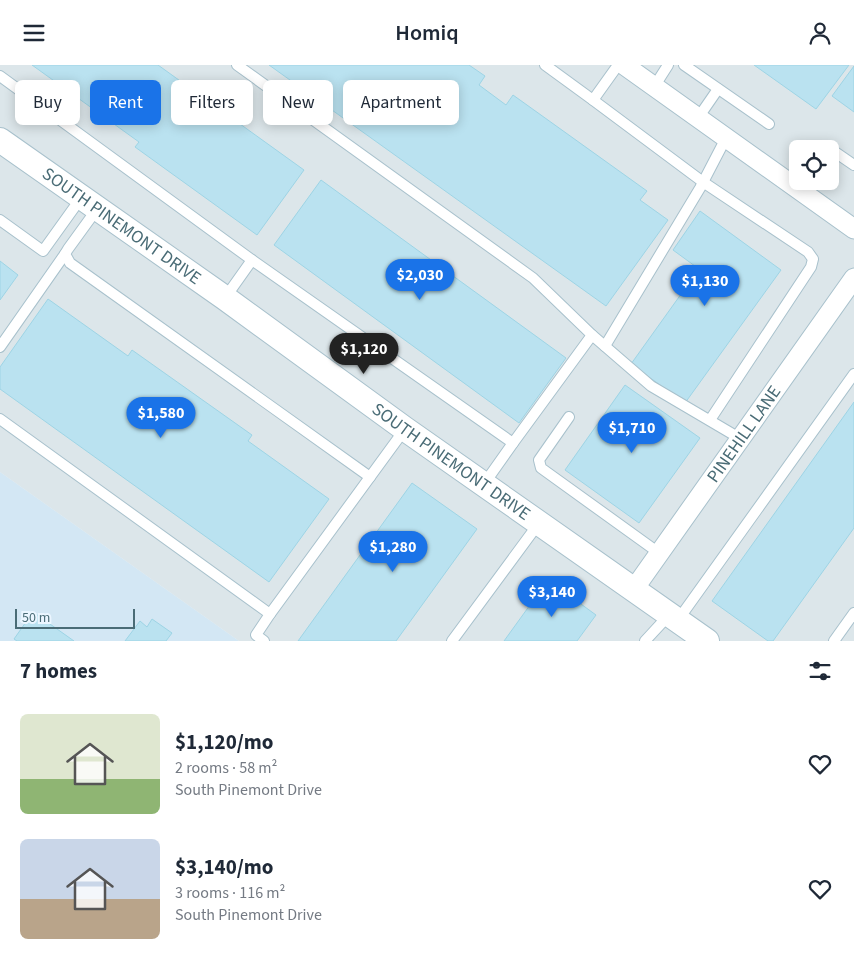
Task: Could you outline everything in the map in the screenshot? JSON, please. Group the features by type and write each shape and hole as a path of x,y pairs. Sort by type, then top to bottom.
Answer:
{"street":[{"path":"624,65 726,138 789,177"},
{"name":"SOUTH PINEMONT DRIVE","path":"0,140 225,298 405,429 707,641"},
{"path":"809,190 854,229"},
{"name":"PINEHILL LANE","path":"634,589 854,278"}],"lane":[{"path":"237,65 533,278 592,335 652,387 741,439"},
{"path":"545,65 703,182 808,252 813,259 811,267 710,420"},
{"path":"593,100 618,65"},
{"path":"654,87 668,65"},
{"path":"684,65 768,124"},
{"path":"0,76 252,260 512,443"},
{"path":"698,118 718,89"},
{"path":"605,346 703,182 726,138"},
{"path":"839,155 854,165"},
{"path":"0,220 43,251 89,203"},
{"path":"0,347 65,254 89,203"},
{"path":"65,254 70,263 370,477"},
{"path":"225,298 252,260"},
{"path":"484,484 592,335"},
{"path":"645,641 674,617 854,374"},
{"path":"569,417 539,460 541,468 660,553"},
{"path":"0,419 270,614"},
{"path":"264,641 256,635 405,429"},
{"path":"452,641 539,523"},
{"path":"834,641 854,613"}],"shaded area":[{"path":"0,65 854,65 854,641 239,641 0,472"},
{"path":"0,472 239,641 0,641"}],"building":[{"path":"32,65 158,65 179,80 171,80 171,125 241,125 304,170 257,235 135,147 139,142 115,125 161,125 161,80 90,80 90,107 80,100 80,80 53,80"},
{"path":"269,65 469,65 485,76 479,85 506,105 513,95 647,191 640,200 668,220 606,306 353,125 459,125 459,80 343,80 343,118 333,111 333,80 290,80"},
{"path":"754,65 849,65 816,109"},
{"path":"854,66 854,112 832,96"},
{"path":"321,180 566,358 519,423 274,245"},
{"path":"700,211 781,270 685,403 631,364 699,269 673,250"},
{"path":"0,261 18,275 0,300"},
{"path":"48,299 128,356 132,350 252,435 248,441 329,499 269,582 0,389 0,367"},
{"path":"625,385 700,438 639,523 565,470"},
{"path":"854,402 854,528 773,641 768,641 712,601"},
{"path":"412,483 477,529 396,641 298,641"},
{"path":"548,580 596,615 577,641 504,641"},
{"path":"33,612 74,641 17,641 14,639"},
{"path":"152,619 172,633 166,641 125,641 140,621 147,627"}]}
